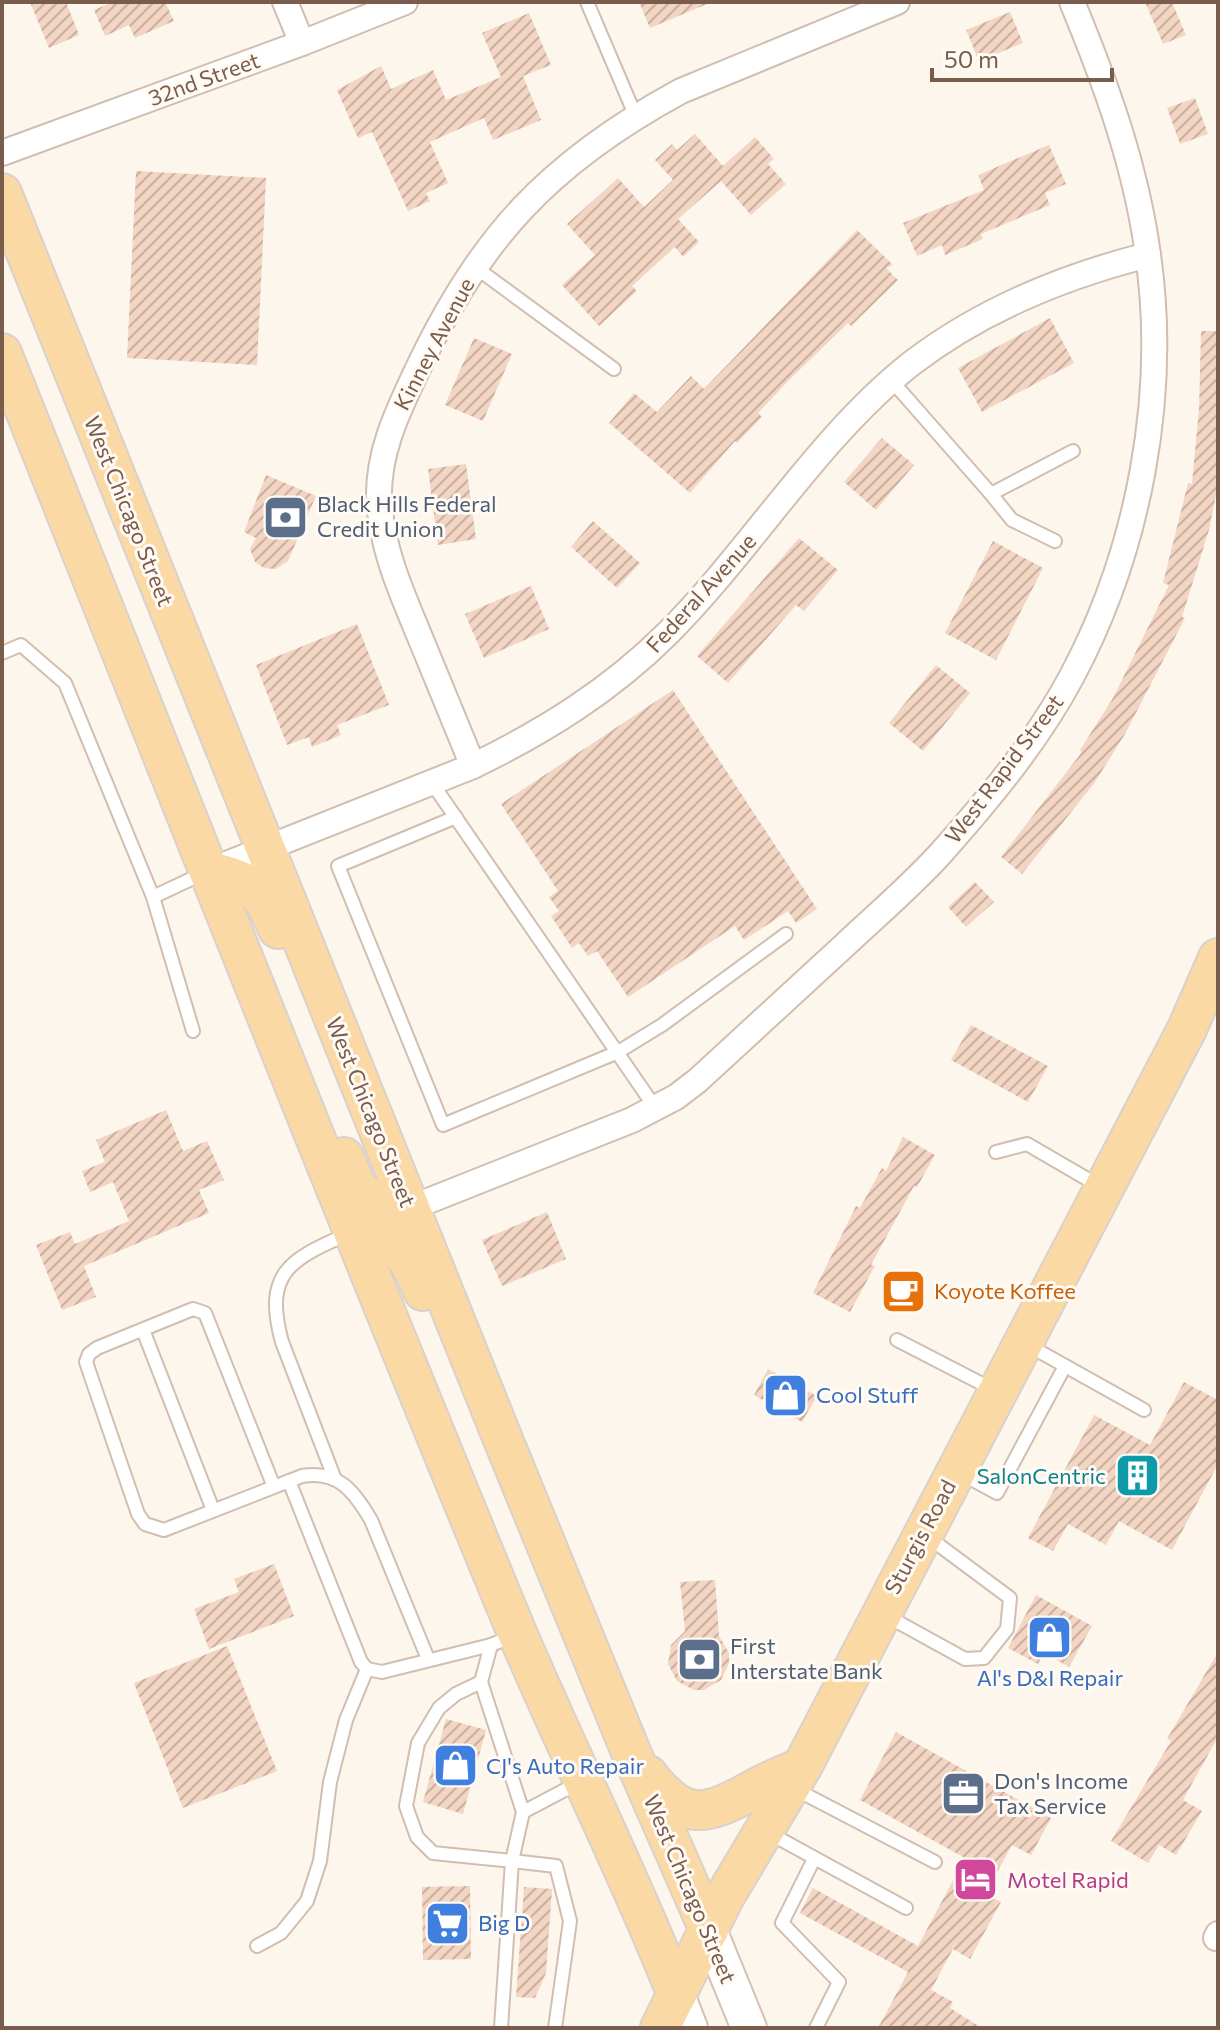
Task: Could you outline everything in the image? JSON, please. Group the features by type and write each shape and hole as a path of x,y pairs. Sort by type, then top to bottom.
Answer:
{"main road":[{"name":"West Chicago Street","path":"2,193 502,1437 631,1752 749,2028"},
{"path":"2,245 26,309 85,400"},
{"path":"2,353 353,1231 505,1639 584,1780 684,2012"},
{"path":"119,645 174,729 207,818 222,840 243,848 265,849"},
{"path":"209,871 237,877 261,894 310,1007 342,1041"},
{"name":"Sturgis Road","path":"660,2028 684,2012 709,1930 725,1896 796,1777 1187,1029 1218,958"},
{"path":"264,1007 308,1067 356,1186 373,1203 410,1208"},
{"path":"353,1231 379,1237 402,1250 413,1266 452,1359 502,1437"},
{"path":"631,1752 668,1798 699,1811 715,1809 796,1777"}],"street":[{"path":"285,2 302,43"},
{"name":"32nd Street","path":"2,153 405,2"},
{"name":"Kinney Avenue","path":"473,766 404,598 383,530 379,497 387,438 430,341 475,267 504,227 530,198 590,148 681,91 897,2"},
{"name":"West Rapid Street","path":"353,1231 656,1109 697,1081 939,856 1014,764 1071,679 1093,634 1111,586 1138,491 1148,433 1153,306 1148,255 1130,165 1119,124 1072,2"},
{"name":"Federal Avenue","path":"209,871 473,766 576,710 638,663 670,631 849,423 892,381 943,341 992,314 1090,272 1148,255"}],"lane":[{"path":"587,2 636,117"},
{"path":"475,267 614,369"},
{"path":"892,381 1012,520 1055,541"},
{"path":"991,494 1073,451"},
{"path":"2,653 21,645 65,683 153,897 193,1031"},
{"path":"432,783 656,1109"},
{"path":"456,817 338,866 443,1125 618,1052 662,1025 786,934"},
{"path":"153,897 209,871"},
{"path":"996,1152 1027,1144 1104,1188"},
{"path":"353,1231 297,1260 278,1283 276,1319 334,1477 360,1501 371,1520 428,1659"},
{"path":"274,1487 205,1313 193,1309 89,1354 86,1362 138,1514 145,1524 164,1530 213,1510 274,1487 289,1481 320,1473 334,1477"},
{"path":"143,1330 213,1510"},
{"path":"897,1340 997,1392"},
{"path":"1023,1343 1144,1410"},
{"path":"955,1470 997,1493 1065,1366"},
{"path":"289,1481 361,1662 367,1669 382,1672 505,1639"},
{"path":"881,1613 965,1659 984,1658 1007,1629 1010,1598 923,1533"},
{"path":"505,1639 481,1682 456,1694 439,1708 418,1743 406,1806 417,1837 433,1853 556,1866 570,1921 555,2028"},
{"path":"257,1946 281,1933 307,1901 320,1861 330,1782 346,1720 367,1669"},
{"path":"481,1682 523,1812 512,1861 501,2028"},
{"path":"796,1777 935,1862"},
{"path":"523,1812 584,1780"},
{"path":"765,1831 906,1908"},
{"path":"814,1859 782,1923 839,1982 816,2028"}],"building":[{"path":"30,2 66,2 79,35 49,48"},
{"path":"113,2 165,2 174,21 135,38 129,25 105,36 94,10"},
{"path":"639,2 712,2 650,28"},
{"path":"1145,2 1172,2 1186,35 1163,44"},
{"path":"1010,12 1023,43 979,61 966,30"},
{"path":"529,13 551,65 523,76 541,120 493,140 484,118 430,142 448,183 426,193 430,201 408,211 372,132 358,138 337,90 381,66 391,89 433,70 446,100 501,77 482,33"},
{"path":"1195,98 1208,134 1180,144 1167,108"},
{"path":"695,134 723,166 755,137 774,159 768,164 786,184 751,215 721,181 678,219 699,242 683,257 675,247 632,286 637,291 599,326 562,285 595,255 567,224 618,178 644,207 673,180 655,160 672,144 677,150"},
{"path":"1049,145 1066,184 1045,193 1050,205 981,234 983,239 945,255 942,245 917,256 903,223 984,190 978,175"},
{"path":"136,171 266,178 257,365 127,358"},
{"path":"857,230 893,265 886,268 898,280 790,379 758,413 762,417 737,443 735,441 690,493 609,423 634,393 657,412 691,376 704,389"},
{"path":"1050,318 1074,363 982,412 958,368"},
{"path":"1201,331 1218,331 1218,485 1209,530 1182,617 1185,618 1125,734 1095,782 1022,874 1001,857 1082,752 1080,750 1113,698 1169,585 1163,583 1188,483 1192,484 1199,408"},
{"path":"474,338 512,354 483,421 445,405"},
{"path":"882,438 914,465 876,510 844,482"},
{"path":"466,464 476,539 438,545 428,469"},
{"name":"Black Hills Federal Credit Union","path":"266,475 316,496 288,561 276,569 264,568 255,562 250,549 256,538 244,532"},
{"path":"593,521 640,563 617,588 571,547"},
{"path":"799,538 838,570 804,611 796,605 728,683 697,656"},
{"path":"993,541 1043,568 996,660 945,633"},
{"path":"531,586 549,629 484,658 465,614"},
{"path":"357,624 389,705 337,725 341,735 312,747 309,737 287,745 256,665"},
{"path":"936,665 970,693 923,751 889,723"},
{"path":"673,690 817,909 796,923 788,911 744,940 735,926 628,997 597,951 588,956 579,943 572,948 551,916 559,911 549,897 558,891 501,804"},
{"path":"975,882 994,902 966,927 948,907"},
{"path":"971,1025 1048,1066 1028,1102 951,1060"},
{"path":"166,1110 183,1151 207,1141 224,1180 199,1190 209,1213 84,1266 96,1297 62,1310 36,1245 70,1232 75,1244 129,1221 113,1182 90,1192 82,1171 105,1162 96,1140"},
{"path":"903,1137 935,1155 917,1187 914,1186 871,1265 875,1266 850,1312 813,1293 856,1206 860,1208 882,1168 886,1171"},
{"path":"547,1212 566,1259 502,1286 482,1240"},
{"name":"Cool Stuff","path":"768,1369 817,1396 802,1422 754,1395"},
{"name":"SalonCentric","path":"1184,1382 1218,1400 1218,1464 1172,1550 1119,1521 1106,1545 1068,1524 1053,1551 1028,1538 1094,1415 1150,1445"},
{"path":"274,1564 294,1616 209,1649 194,1609 239,1592 234,1579"},
{"name":"First Interstate Bank","path":"715,1580 719,1636 729,1653 729,1663 721,1680 704,1690 694,1690 677,1681 668,1664 671,1645 685,1631 680,1582"},
{"name":"Al's D&I Repair","path":"1036,1595 1092,1626 1069,1667 1044,1653 1038,1664 1008,1648"},
{"path":"227,1646 277,1771 183,1808 134,1683"},
{"path":"1218,1652 1218,1737 1183,1800 1202,1811 1176,1855 1159,1845 1148,1863 1111,1841 1171,1741 1167,1739"},
{"name":"CJ's Auto Repair","path":"446,1719 486,1730 463,1814 423,1802"},
{"path":"896,1732 1051,1818 1031,1855 1012,1845 985,1894 1001,1902 970,1959 953,1949 931,1990 953,2002 950,2008 982,2028 878,2028 908,1972 800,1913 813,1888 918,1946 965,1858 860,1800"},
{"name":"Big D","path":"470,1886 471,1959 423,1960 422,1887"},
{"path":"524,1887 552,1889 546,1973 535,1998 516,1997"}],"place":[{"name":"Black Hills Federal Credit Union","path":"286,517"},
{"name":"Koyote Koffee","path":"903,1291"},
{"name":"Cool Stuff","path":"785,1395"},
{"name":"SalonCentric","path":"1137,1476"},
{"name":"Al's D&I Repair","path":"1050,1637"},
{"name":"First Interstate Bank","path":"699,1659"},
{"name":"CJ's Auto Repair","path":"455,1766"},
{"name":"Don's Income Tax Service","path":"963,1794"},
{"name":"Motel Rapid","path":"976,1880"},
{"name":"Big D","path":"447,1923"}]}
